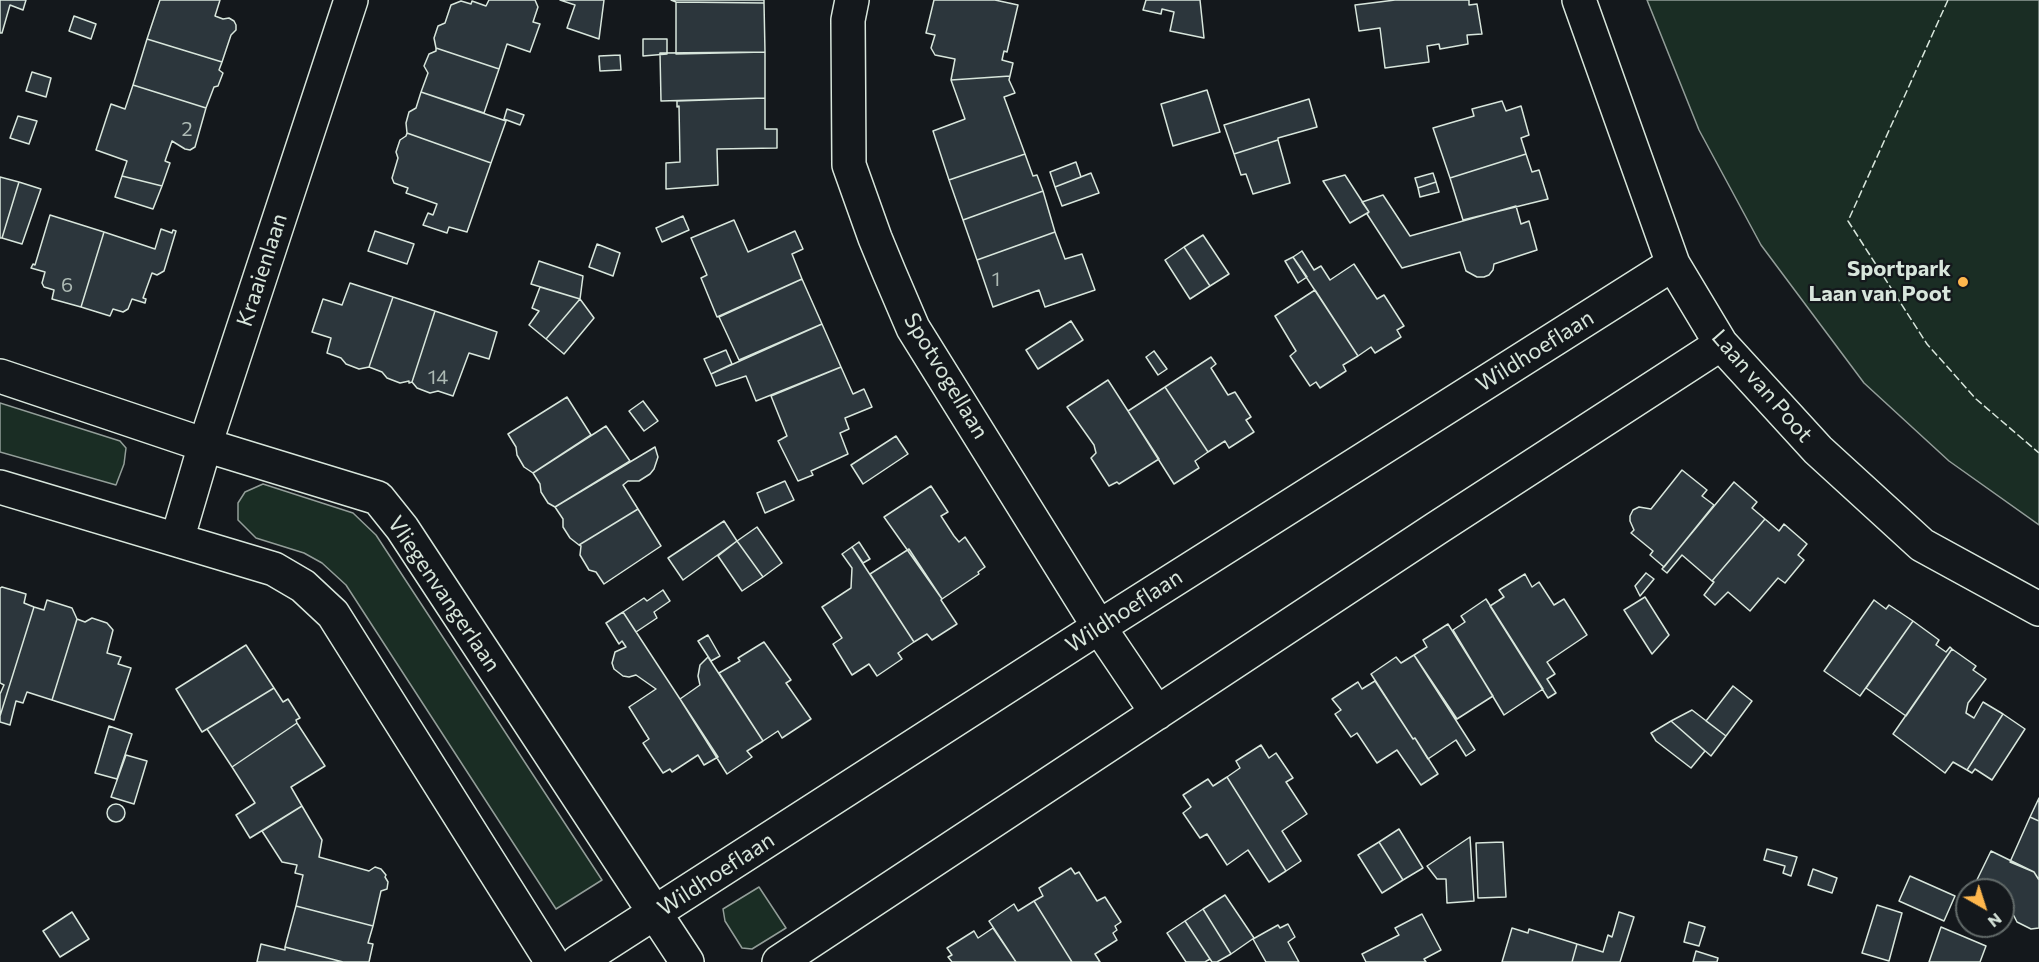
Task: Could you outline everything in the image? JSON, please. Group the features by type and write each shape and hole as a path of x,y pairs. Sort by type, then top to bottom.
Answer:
{"street":[{"name":"Kraaienlaan","path":"177,540 205,445 351,0"},
{"name":"Spotvogellaan","path":"852,0 848,20 849,165 875,238 914,328 1099,627 1157,713"},
{"name":"Laan van Poot","path":"1579,0 1673,264 1721,344 1818,450 1922,545 2039,609"},
{"name":"Wildhoeflaan","path":"578,962 1099,627 1673,264"},
{"path":"778,962 1721,344"},
{"name":"Vliegenvangerlaan","path":"0,376 205,445 378,498 402,528 687,962"},
{"path":"0,487 274,569 303,586 333,614 552,962"}],"green space":[{"path":"1647,0 2039,0 2039,525 1949,461 1864,383 1761,245 1699,130"},
{"path":"0,403 120,441 126,448 124,464 116,485 0,452"},
{"path":"263,484 353,513 376,535 602,880 556,909 346,585 322,563 304,553 256,538 238,520 238,503 245,492"},
{"path":"759,887 786,928 752,949 742,948 725,921 723,909"}],"building":[{"path":"0,0 26,0 23,10 10,5 2,33 0,33"},
{"path":"160,0 220,0 215,16 223,19 229,18 236,25 222,62 147,39"},
{"path":"489,0 535,0 538,7 533,22 540,24 530,52 507,44 499,69 436,48 434,38 438,26 445,23 451,5 461,1 471,4 472,1 486,6"},
{"path":"560,0 604,0 599,39 567,28 575,5"},
{"path":"671,0 764,0 764,3 676,2"},
{"path":"934,0 995,0 1018,5 1007,52 1004,51 1002,60 1013,63 1010,76 951,80 955,59 935,55 931,48 935,35 926,33"},
{"path":"1146,0 1200,0 1204,38 1170,31 1174,12 1162,9 1161,14 1143,10"},
{"path":"1395,0 1469,0 1469,5 1477,4 1482,34 1467,35 1468,44 1440,49 1439,44 1427,46 1429,62 1385,68 1380,28 1359,31 1355,5"},
{"path":"676,2 764,3 765,52 676,54"},
{"path":"74,16 96,24 91,39 69,31"},
{"path":"147,39 222,62 219,70 223,73 218,86 214,87 206,108 133,85"},
{"path":"643,39 667,39 667,54 643,56"},
{"path":"436,48 499,69 484,113 421,92 428,73 424,66 429,54 436,51"},
{"path":"765,52 765,98 661,101 660,53"},
{"path":"620,55 621,70 600,71 599,56"},
{"path":"32,72 51,78 46,97 26,91"},
{"path":"1010,76 1009,80 1015,93 1004,97 1025,154 949,180 933,131 965,119 951,80"},
{"path":"133,85 206,108 195,147 190,150 185,149 172,141 165,161 170,163 162,186 122,176 127,161 96,150 111,104 125,109"},
{"path":"1207,90 1220,132 1173,146 1161,104"},
{"path":"421,92 506,121 491,163 407,133 406,123 409,112 416,108"},
{"path":"765,98 765,129 777,129 777,148 717,149 718,185 666,189 666,163 680,162 677,101"},
{"path":"1309,99 1317,127 1234,154 1224,125"},
{"path":"1502,101 1506,111 1521,106 1529,135 1521,138 1526,154 1450,178 1433,128 1474,116 1472,109"},
{"path":"507,109 524,115 520,125 504,119"},
{"path":"18,116 37,121 29,144 10,138"},
{"path":"407,133 491,163 467,232 449,227 447,233 423,225 428,213 433,215 437,204 406,193 408,188 394,183 392,178 398,158 396,152 400,140"},
{"path":"1278,140 1290,183 1253,194 1246,174 1241,175 1234,154"},
{"path":"1025,154 1033,176 1037,175 1043,191 963,220 949,180"},
{"path":"1526,154 1532,172 1539,170 1548,199 1463,220 1450,178"},
{"path":"1076,162 1081,177 1055,187 1050,172"},
{"path":"1091,173 1099,193 1062,206 1055,187"},
{"path":"1433,173 1436,182 1418,188 1415,178"},
{"path":"1345,175 1369,212 1350,223 1323,181"},
{"path":"122,176 162,186 153,209 115,197"},
{"path":"0,177 19,182 2,238 0,238"},
{"path":"19,182 41,189 22,244 2,238"},
{"path":"1436,182 1439,192 1420,197 1418,188"},
{"path":"1043,191 1055,232 977,260 963,220"},
{"path":"1383,195 1410,236 1516,206 1521,224 1529,221 1537,250 1494,264 1493,270 1484,277 1477,277 1466,271 1460,252 1402,268 1367,214 1369,212 1362,202"},
{"path":"50,215 104,232 81,307 52,299 54,290 44,287 42,283 45,272 31,268 33,264 35,265"},
{"path":"683,216 689,230 662,242 656,228"},
{"path":"734,220 748,252 795,231 803,249 792,254 802,279 717,317 701,278 707,275 691,238"},
{"path":"161,229 172,233 173,230 176,231 164,271 157,275 152,273 143,298 146,299 145,303 132,299 128,309 123,312 113,309 110,316 81,307 104,232 155,249"},
{"path":"375,231 414,244 407,264 368,251"},
{"path":"1055,232 1065,259 1082,254 1095,290 1045,307 1039,290 993,307 977,260"},
{"path":"1203,235 1229,274 1210,286 1184,247"},
{"path":"597,244 620,253 613,276 589,267"},
{"path":"1184,247 1210,286 1190,299 1165,260"},
{"path":"1302,251 1314,270 1321,266 1330,280 1354,264 1377,299 1384,295 1404,326 1397,330 1401,337 1375,353 1371,347 1358,356 1293,257"},
{"path":"1293,257 1307,277 1298,283 1285,261"},
{"path":"539,261 583,276 580,299 531,284"},
{"path":"802,279 822,324 739,360 719,317"},
{"path":"350,283 393,297 369,367 359,369 327,353 331,338 312,332 323,299 342,305"},
{"path":"540,287 580,299 546,339 529,325 539,311 532,308"},
{"path":"1315,290 1358,356 1343,365 1346,371 1320,388 1316,382 1310,386 1290,356 1296,351 1275,316"},
{"path":"393,297 435,311 412,382 409,383 409,381 400,383 387,378 382,372 369,367"},
{"path":"580,299 594,318 564,354 546,339"},
{"path":"435,311 497,332 489,359 469,353 453,396 438,391 430,393 417,388 412,382"},
{"path":"1071,321 1083,340 1038,369 1026,350"},
{"path":"822,324 841,367 756,401 746,376 716,386 711,374"},
{"path":"726,350 732,364 711,374 704,359"},
{"path":"1154,351 1167,369 1158,375 1146,357"},
{"path":"1211,357 1216,364 1211,368 1228,395 1235,392 1251,417 1246,420 1254,432 1229,448 1225,441 1208,452 1165,387"},
{"path":"841,367 853,394 864,389 872,407 845,418 849,429 840,433 848,454 811,471 813,475 798,481 778,441 787,436 771,396"},
{"path":"1108,380 1159,459 1119,484 1117,482 1109,486 1091,458 1096,453 1094,445 1067,407"},
{"path":"1165,387 1208,452 1195,461 1199,468 1174,484 1128,411"},
{"path":"567,397 591,435 533,473 524,467 508,434"},
{"path":"643,401 658,421 644,431 629,411"},
{"path":"606,426 630,461 555,507 548,503 533,473"},
{"path":"896,436 908,454 863,484 851,465"},
{"path":"655,447 658,457 650,474 639,481 628,481 623,485 638,509 579,545 570,538 563,527 563,519 555,507"},
{"path":"1682,470 1707,490 1702,496 1714,505 1664,567 1650,555 1653,551 1631,533 1634,530 1630,516 1633,510 1639,507 1651,509"},
{"path":"785,481 794,500 765,513 757,493"},
{"path":"1734,482 1757,502 1752,508 1765,519 1712,581 1682,555 1667,573 1662,569"},
{"path":"931,486 948,512 941,516 954,536 959,542 965,537 985,567 978,572 979,574 942,599 884,517"},
{"path":"638,509 661,546 604,584 596,572 589,570 580,555 581,546 579,545"},
{"path":"1765,519 1779,531 1784,524 1807,544 1798,555 1804,560 1785,583 1778,578 1750,611 1728,592 1715,605 1704,595 1714,582 1712,581"},
{"path":"724,521 737,541 683,580 668,558"},
{"path":"757,527 782,563 763,577 737,541"},
{"path":"737,541 763,577 742,591 718,556"},
{"path":"859,542 870,559 863,563 852,547"},
{"path":"852,547 914,642 898,653 902,659 877,676 869,664 852,675 833,644 842,638 822,607 851,588 852,568 842,554"},
{"path":"909,549 957,624 932,640 927,634 914,642 870,574"},
{"path":"1646,573 1654,579 1640,596 1635,586"},
{"path":"1525,574 1532,587 1539,582 1554,605 1564,599 1587,635 1547,662 1555,674 1547,679 1556,693 1548,698 1490,606 1504,597 1499,590"},
{"path":"0,588 26,594 24,603 34,607 0,716 0,694 4,685 0,683"},
{"path":"663,590 670,601 654,612 657,618 636,632 623,612 644,598 647,601"},
{"path":"1645,597 1669,635 1652,654 1624,610"},
{"path":"1486,599 1543,689 1504,715 1453,630 1465,622 1461,616"},
{"path":"47,600 72,608 77,619 52,700 27,692 23,703 16,701 10,725 0,722 34,607 44,610"},
{"path":"1874,600 1886,609 1889,605 1913,621 1860,696 1824,671"},
{"path":"623,612 718,757 704,765 698,755 672,772 670,769 663,773 643,743 649,739 629,707 656,689 636,675 623,676 614,669 612,663 615,652 626,647 622,641 619,644 606,623"},
{"path":"92,618 107,623 113,630 107,653 121,657 118,664 131,668 114,720 52,700 77,619 85,622"},
{"path":"1913,621 1939,640 1936,645 1946,652 1950,647 1952,649 1906,716 1866,688"},
{"path":"1448,624 1493,696 1457,719 1414,655 1427,647 1423,640"},
{"path":"708,635 720,656 711,661 698,641"},
{"path":"764,642 791,680 786,683 811,719 782,738 778,731 763,741 719,673 740,661 738,658"},
{"path":"246,645 274,688 202,732 176,689"},
{"path":"1952,649 1976,666 1973,670 1986,679 1968,703 1966,713 1974,718 1983,702 2003,714 1967,770 1953,762 1945,773 1893,734"},
{"path":"1414,655 1475,750 1466,756 1456,740 1428,759 1371,674 1396,657 1401,663"},
{"path":"708,657 763,741 747,751 752,757 727,774 680,699 700,685 698,676 700,665"},
{"path":"1375,681 1438,774 1421,785 1397,750 1377,763 1357,733 1351,737 1335,714 1341,710 1332,699 1358,682 1362,689"},
{"path":"1733,686 1752,701 1726,736 1706,721"},
{"path":"274,688 283,702 288,699 300,718 296,720 297,723 232,767 207,729"},
{"path":"1692,710 1726,736 1711,756 1671,721"},
{"path":"2003,714 2025,729 1992,780 1975,769 1972,773 1967,770"},
{"path":"1671,721 1705,751 1691,768 1656,741 1651,733"},
{"path":"297,723 325,766 291,787 302,806 250,838 236,815 255,803 232,767"},
{"path":"109,726 132,734 117,779 95,773"},
{"path":"1261,745 1269,758 1276,753 1293,778 1286,782 1307,814 1282,831 1301,861 1286,871 1227,777 1240,768 1236,761"},
{"path":"126,755 147,761 134,804 111,797"},
{"path":"1227,777 1286,871 1269,882 1248,850 1227,865 1207,834 1200,838 1183,813 1191,807 1183,795 1208,779 1213,786"},
{"path":"2039,798 2039,821 2030,817"},
{"path":"116,804 123,806 125,813 123,820 116,822 109,820 107,813 109,806"},
{"path":"302,806 322,840 319,857 369,871 375,867 381,869 386,875 387,889 381,891 373,926 296,906 303,875 295,873 297,865 282,862 262,831"},
{"path":"2030,817 2039,821 2039,880 2034,872 2010,862"},
{"path":"1399,829 1423,868 1403,880 1379,842"},
{"path":"1470,837 1474,901 1447,903 1446,879 1437,879 1427,866"},
{"path":"1379,842 1403,880 1382,893 1358,855"},
{"path":"1503,842 1506,897 1478,898 1476,843"},
{"path":"1767,849 1797,857 1791,876 1783,873 1785,866 1764,860"},
{"path":"1991,851 2034,872 2039,880 2039,928 2031,929 2017,922 2015,918 2015,878 1978,878"},
{"path":"1071,868 1075,874 1079,872 1097,901 1105,897 1121,922 1115,926 1117,930 1113,933 1117,940 1095,954 1100,962 1072,962 1034,901 1043,896 1039,888"},
{"path":"1813,869 1837,878 1832,893 1808,885"},
{"path":"1910,876 1955,896 1944,921 1899,901"},
{"path":"1225,895 1254,938 1231,954 1203,909"},
{"path":"1034,901 1072,962 1016,962 989,921 1014,904 1018,911"},
{"path":"1877,905 1902,913 1889,961 1862,953"},
{"path":"296,906 373,926 368,943 373,944 369,962 343,962 285,947"},
{"path":"1203,909 1231,954 1217,962 1212,962 1185,921"},
{"path":"72,912 89,939 60,957 43,931"},
{"path":"1619,912 1634,917 1620,962 1572,962 1577,944 1603,952 1608,935 1612,937"},
{"path":"1422,914 1441,950 1424,959 1426,962 1366,962 1362,954 1399,935 1395,928"},
{"path":"1185,921 1210,959 1205,962 1186,962 1167,933"},
{"path":"1689,922 1705,927 1699,946 1684,942"},
{"path":"1288,924 1295,937 1288,942 1299,962 1266,962 1253,939 1278,925 1280,928"},
{"path":"1941,927 1955,933 1955,938 1967,938 1986,946 1980,962 1929,962"},
{"path":"993,928 1016,962 952,962 948,957 952,955 947,948 974,931 978,938"},
{"path":"1512,928 1528,933 1529,929 1577,944 1572,962 1502,962"},
{"path":"261,944 285,950 285,947 343,962 257,962"},
{"path":"1696,951 1718,958 1717,962 1693,962"}],"fence":[{"path":"1948,0 1848,221 1927,344 1976,399 2039,453"}],"place":[{"name":"Sportpark Laan van Poot","path":"1963,282"}]}
